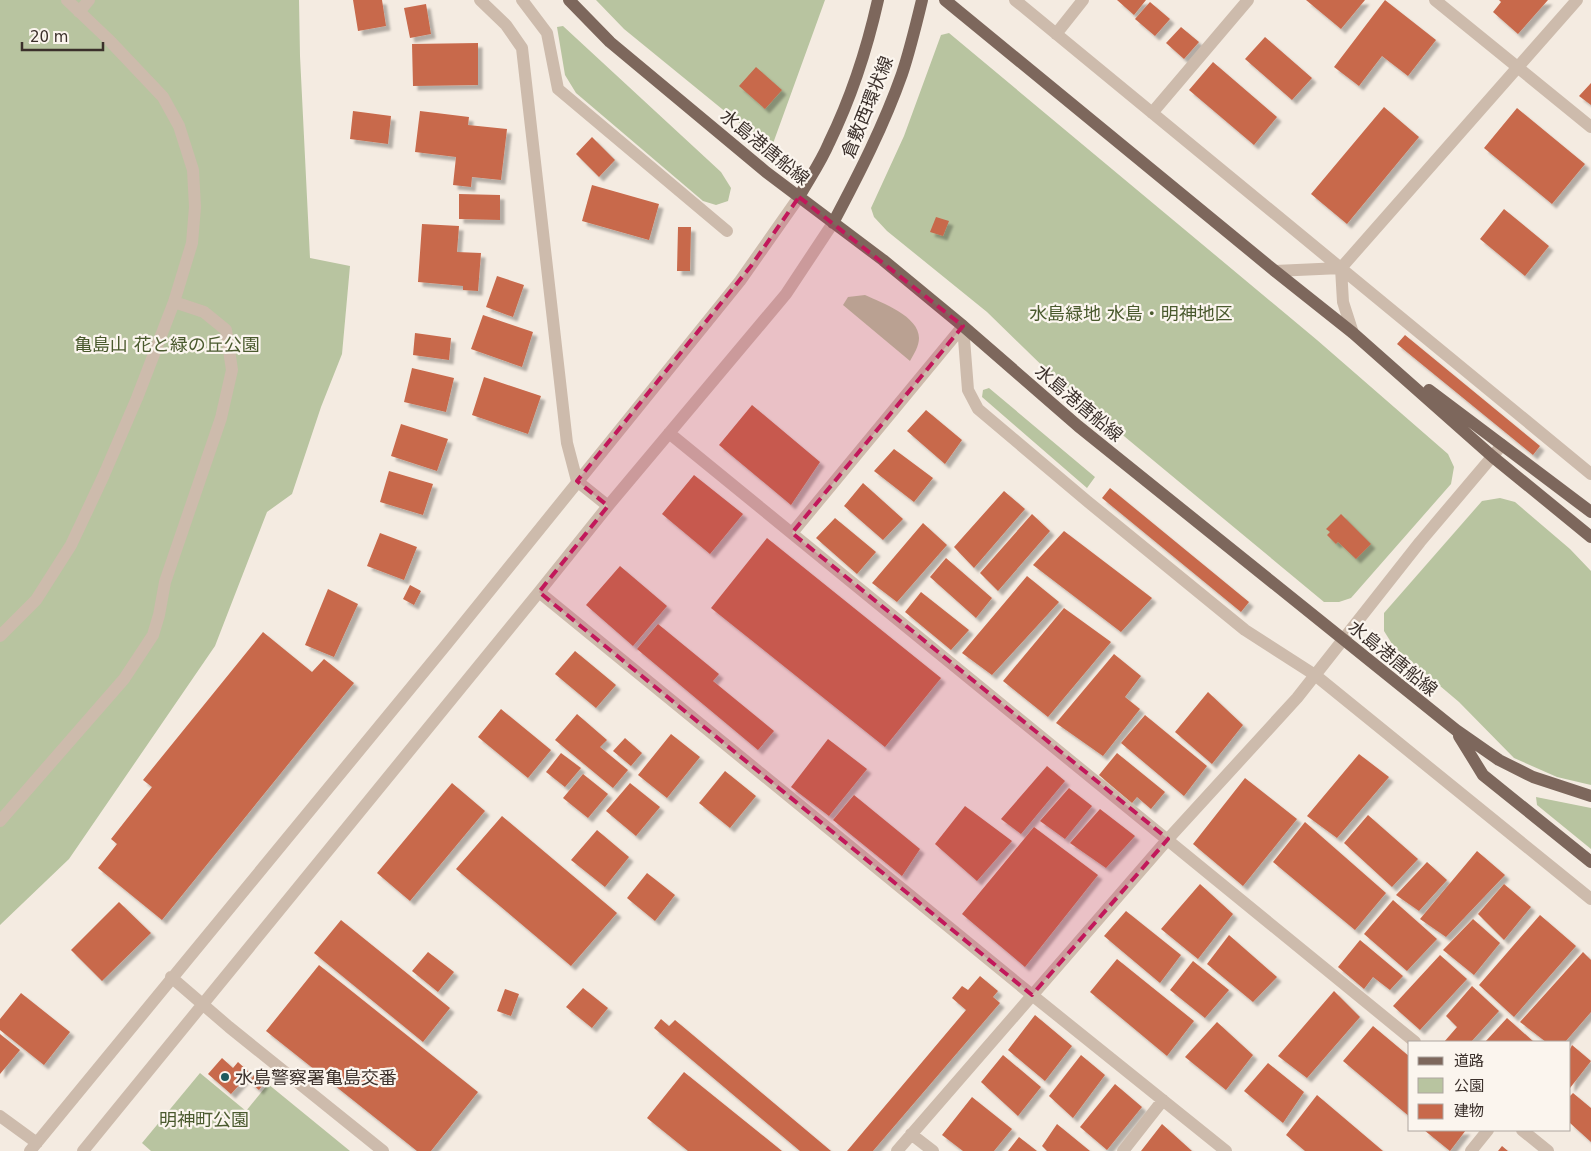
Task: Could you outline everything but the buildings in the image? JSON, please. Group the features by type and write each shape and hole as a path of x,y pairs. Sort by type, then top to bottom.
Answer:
{"main road":[{"name":"水島港唐船線","path":"569,0 610,42 766,172 883,260 964,326 1078,426 1456,730 1499,760 1533,777 1591,796"},
{"name":"倉敷西環状線","path":"799,197 829,144 852,88 872,30 878,0"},
{"name":"倉敷西環状線","path":"833,223 859,175 902,74 922,0"},
{"path":"945,0 1353,333 1591,512"},
{"path":"1353,333 1493,456 1591,537"},
{"path":"1456,730 1483,775 1591,862"}],"street":[{"path":"0,636 5,626 36,600 71,545 137,398 174,302 192,243 195,206 192,170 179,126 163,97 108,39 67,0"},
{"path":"79,12 89,0"},
{"path":"480,0 506,25 522,48 567,443 577,481 608,506"},
{"path":"522,0 546,32 558,89 727,231"},
{"path":"1015,0 1591,474"},
{"path":"1056,34 1083,0"},
{"path":"1152,113 1248,0"},
{"path":"1435,0 1591,128"},
{"path":"1353,333 1343,302 1341,268 1577,0"},
{"path":"0,1116 33,1147 446,644 740,281 799,197"},
{"path":"83,1151 204,1005 608,506 786,294 833,223"},
{"path":"1275,271 1341,268"},
{"path":"0,821 124,679 153,635 165,582 221,418 232,370 226,330 204,312 174,302"},
{"path":"792,533 964,326"},
{"path":"964,326 968,390 978,409 1245,630 1315,675 1591,899"},
{"path":"669,433 1414,1041"},
{"path":"896,1151 1168,840 1297,698 1420,542 1502,445"},
{"path":"539,592 1226,1151"},
{"path":"171,977 383,1151"},
{"path":"1124,1151 1164,1100"},
{"path":"1471,1151 1487,1131"},
{"path":"1523,1131 1548,1151"},
{"path":"911,1134 933,1151"}],"highlighted area":[{"path":"799,197 963,326 792,533 1168,839 1032,995 539,592 608,506 577,481 751,266"}],"green space":[{"name":"亀島山 花と緑の丘公園","path":"0,0 299,0 310,258 350,266 342,354 321,407 292,494 267,512 215,646 69,859 0,925"},
{"path":"596,0 825,0 771,149 624,29"},
{"path":"563,26 721,172 731,188 728,201 716,205 703,201 576,93 565,75 557,27"},
{"name":"水島緑地 水島・明神地区","path":"949,33 1317,340 1448,454 1454,467 1451,484 1351,598 1339,602 1324,602 1060,383 987,312 887,231 874,217 871,208 904,136 941,35"},
{"path":"865,295 890,306 913,323 917,330 919,341 910,361 843,305 848,297"},
{"path":"989,388 1095,477 1087,488 982,397 983,390"},
{"path":"1500,498 1515,502 1570,549 1591,571 1591,785 1557,777 1514,758 1459,702 1394,647 1384,631 1384,613 1482,501"},
{"path":"1536,797 1591,808 1591,849 1537,805"},
{"name":"明神町公園","path":"200,1073 246,1111 268,1084 350,1151 151,1151 142,1143"}],"place":[{"name":"水島警察署亀島交番","path":"225,1077"}]}
